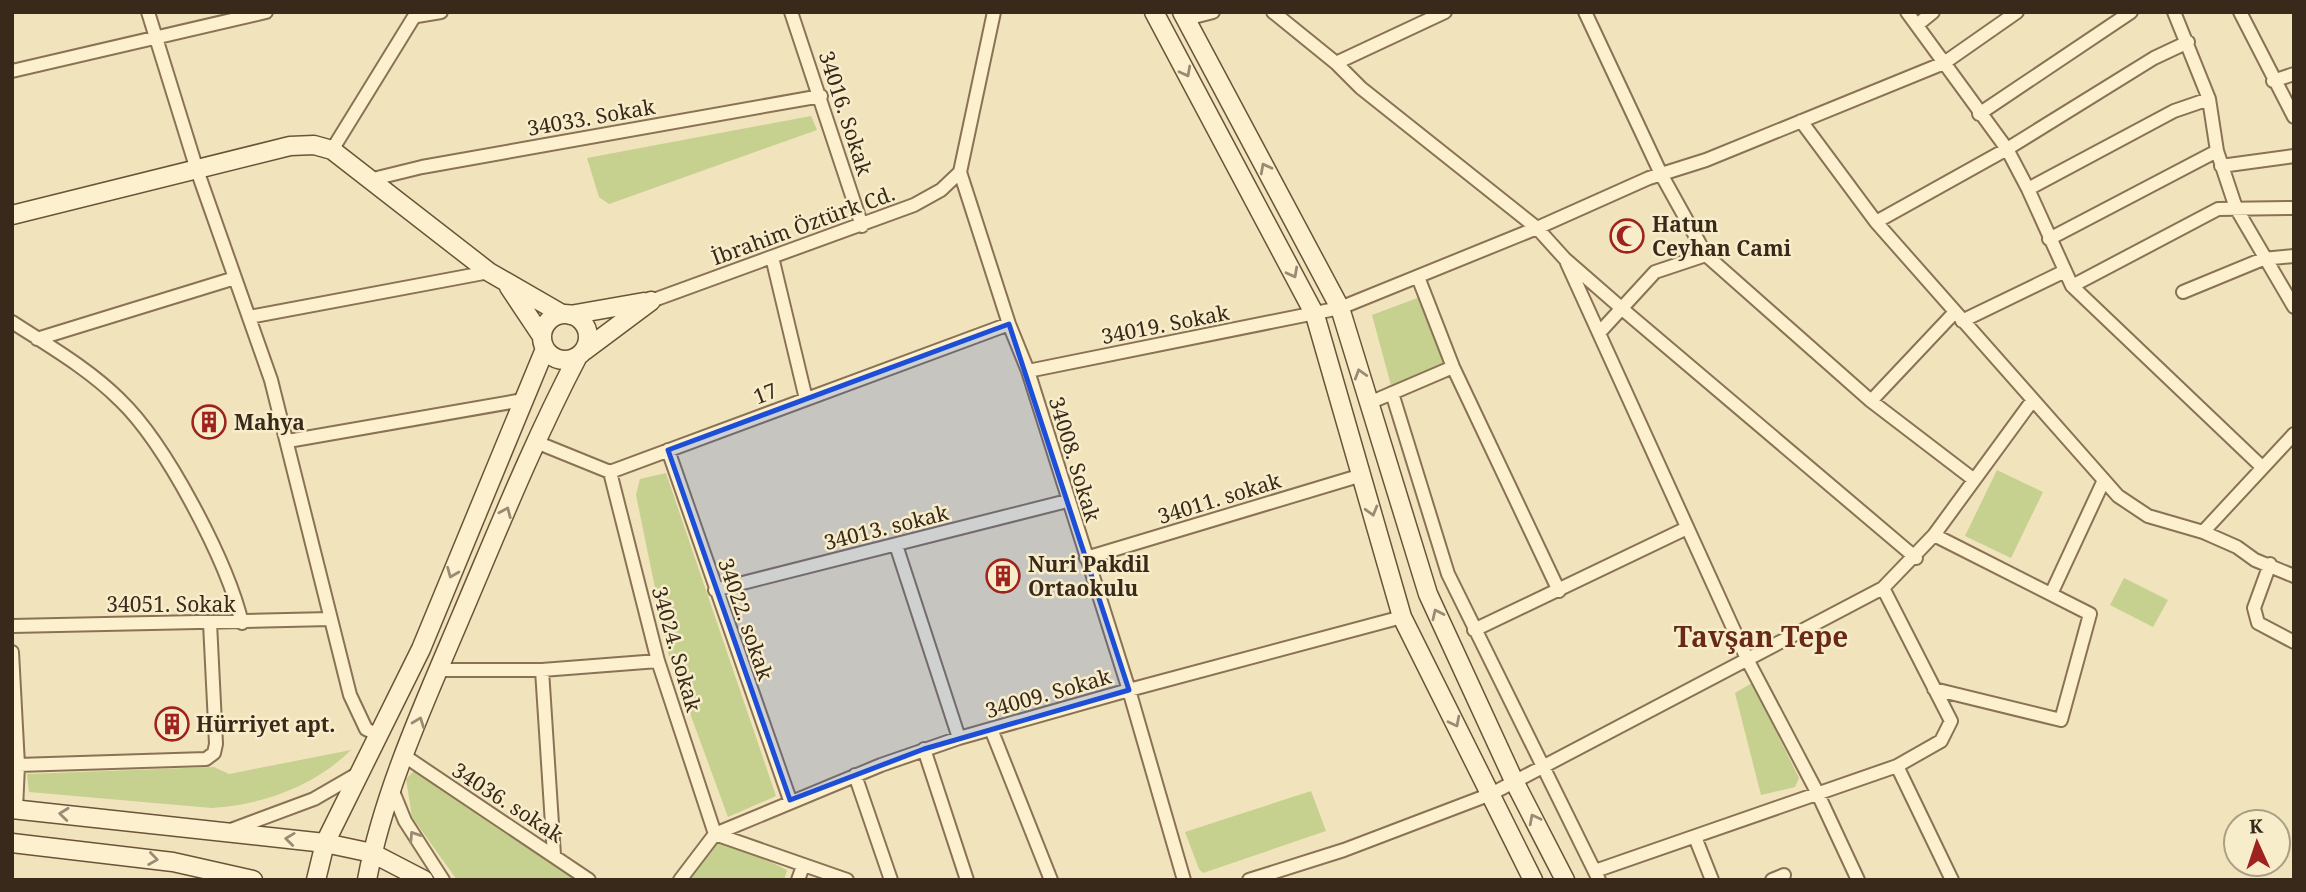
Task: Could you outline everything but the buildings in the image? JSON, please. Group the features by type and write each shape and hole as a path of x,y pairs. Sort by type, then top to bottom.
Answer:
{"street":[{"path":"148,12 197,170 249,317 288,441 350,695 366,729 380,736"},
{"path":"12,71 156,37 228,16 266,12"},
{"path":"332,150 417,14 441,12"},
{"name":"34016. Sokak","path":"791,12 862,226"},
{"path":"960,172 994,12"},
{"path":"1154,12 1312,315 1362,475 1402,617 1533,880"},
{"path":"1213,12 1184,16 1340,309 1428,594 1515,783 1566,880"},
{"path":"1273,12 1336,63 1361,88 1536,228 1565,259 1621,309 1916,558"},
{"path":"1336,63 1445,12"},
{"path":"1585,12 1661,174 1706,256 1871,401 1973,479"},
{"path":"1907,12 2007,149 2028,188 2071,286 2262,467"},
{"path":"1917,25 1933,12"},
{"name":"34019. Sokak","path":"1028,371 1340,309 1661,174 1944,63 2017,12"},
{"path":"1979,114 2131,12"},
{"path":"2174,12 2209,99 2217,151 2236,208 2263,259 2294,307"},
{"path":"2240,12 2273,81 2294,117"},
{"path":"1877,222 2007,149 2154,58 2188,42"},
{"path":"2273,81 2294,74"},
{"name":"34033. Sokak","path":"369,180 422,167 821,96"},
{"path":"2028,188 2174,110 2209,99"},
{"path":"1801,121 1877,222 2118,496 2148,516 2203,532 2236,547 2255,560 2294,576"},
{"path":"12,215 290,146 314,145 332,150 489,272 507,284 583,322 587,329 581,354 536,442 439,670 392,789 372,853 367,880"},
{"path":"2049,239 2217,151"},
{"path":"2221,166 2294,156"},
{"name":"İbrahim Öztürk Cd.","path":"651,301 914,205 941,190 960,172"},
{"name":"34008. Sokak","path":"960,172 1009,324 1028,371 1129,690 1184,880"},
{"path":"2071,286 2218,209 2294,208"},
{"path":"1599,333 1655,272 1706,256"},
{"path":"2183,292 2263,259 2294,256"},
{"path":"772,257 806,398"},
{"path":"1565,259 1748,661 1817,792 1858,880"},
{"path":"1871,401 1958,317 2065,271"},
{"path":"249,317 489,272"},
{"path":"1418,277 1454,368 1559,591"},
{"path":"37,339 235,278"},
{"path":"507,284 550,355 564,361 581,354 651,301"},
{"path":"316,880 326,843 421,649 523,400 548,320 566,314 651,301"},
{"path":"12,322 88,373 140,421 186,496 214,550 235,594 242,623"},
{"name":"17","path":"610,472 1009,324"},
{"path":"1369,403 1454,368"},
{"path":"1392,393 1448,574 1542,769 1597,875 1695,836 1897,766 1941,741 1951,722 1883,588"},
{"path":"288,441 523,400"},
{"path":"1249,880 1268,877 1344,850 1515,783 1883,588 1916,558 2032,401"},
{"path":"2203,532 2294,434"},
{"path":"536,442 610,472"},
{"name":"34022. sokak","path":"668,450 790,800"},
{"name":"34024. Sokak","path":"610,472 658,661 715,834"},
{"name":"34011. sokak","path":"1086,558 1362,475"},
{"path":"2051,594 2104,480"},
{"name":"34013. sokak","path":"715,590 1067,501"},
{"path":"1474,630 1687,528"},
{"path":"1934,535 2090,614 2061,720 1934,689"},
{"path":"897,545 959,738"},
{"path":"2270,564 2254,608 2258,623 2294,642"},
{"name":"34009. Sokak","path":"715,834 790,800 924,749 1129,690 1402,617"},
{"name":"34051. Sokak","path":"12,626 330,619"},
{"path":"18,765 206,759 214,753 216,744 210,622"},
{"path":"12,652 18,765 14,809 326,843 372,853 424,880"},
{"path":"439,670 542,670 658,661"},
{"path":"542,670 554,855"},
{"path":"991,729 1051,880"},
{"path":"924,749 967,880"},
{"name":"34036. sokak","path":"405,757 589,880"},
{"path":"1897,766 1952,880"},
{"path":"228,831 314,799 362,772"},
{"path":"855,775 891,880"},
{"path":"392,789 405,821 443,880"},
{"path":"680,880 715,834 847,880"},
{"path":"1695,836 1712,880"},
{"path":"12,843 173,862 253,880"},
{"path":"798,880 803,866"}],"highlighted area":[{"path":"1009,324 1129,690 924,749 790,800 668,450"}],"green space":[{"path":"811,116 817,130 609,204 599,197 587,158"},
{"path":"1420,297 1449,366 1392,389 1372,315"},
{"path":"1997,470 2043,492 2011,558 1965,536"},
{"path":"666,473 776,796 728,817 669,656 636,495 640,479"},
{"path":"2124,578 2168,600 2153,627 2110,605"},
{"path":"1752,683 1799,778 1795,787 1761,795 1735,693"},
{"path":"351,750 321,774 287,791 250,803 212,808 29,792 27,774 214,767 229,774"},
{"path":"414,771 589,880 457,880 412,817 406,779"},
{"path":"1311,791 1326,831 1203,873 1199,869 1185,832"},
{"path":"715,834 787,870 784,880 680,880"}],"place":[{"name":"Hatun Ceyhan Cami","path":"1627,236"},
{"name":"Mahya","path":"209,422"},
{"name":"Nuri Pakdil Ortaokulu","path":"1003,576"},
{"name":"Hürriyet apt.","path":"172,724"}],"district":[{"name":"Tavşan Tepe","path":"1761,636"}]}
